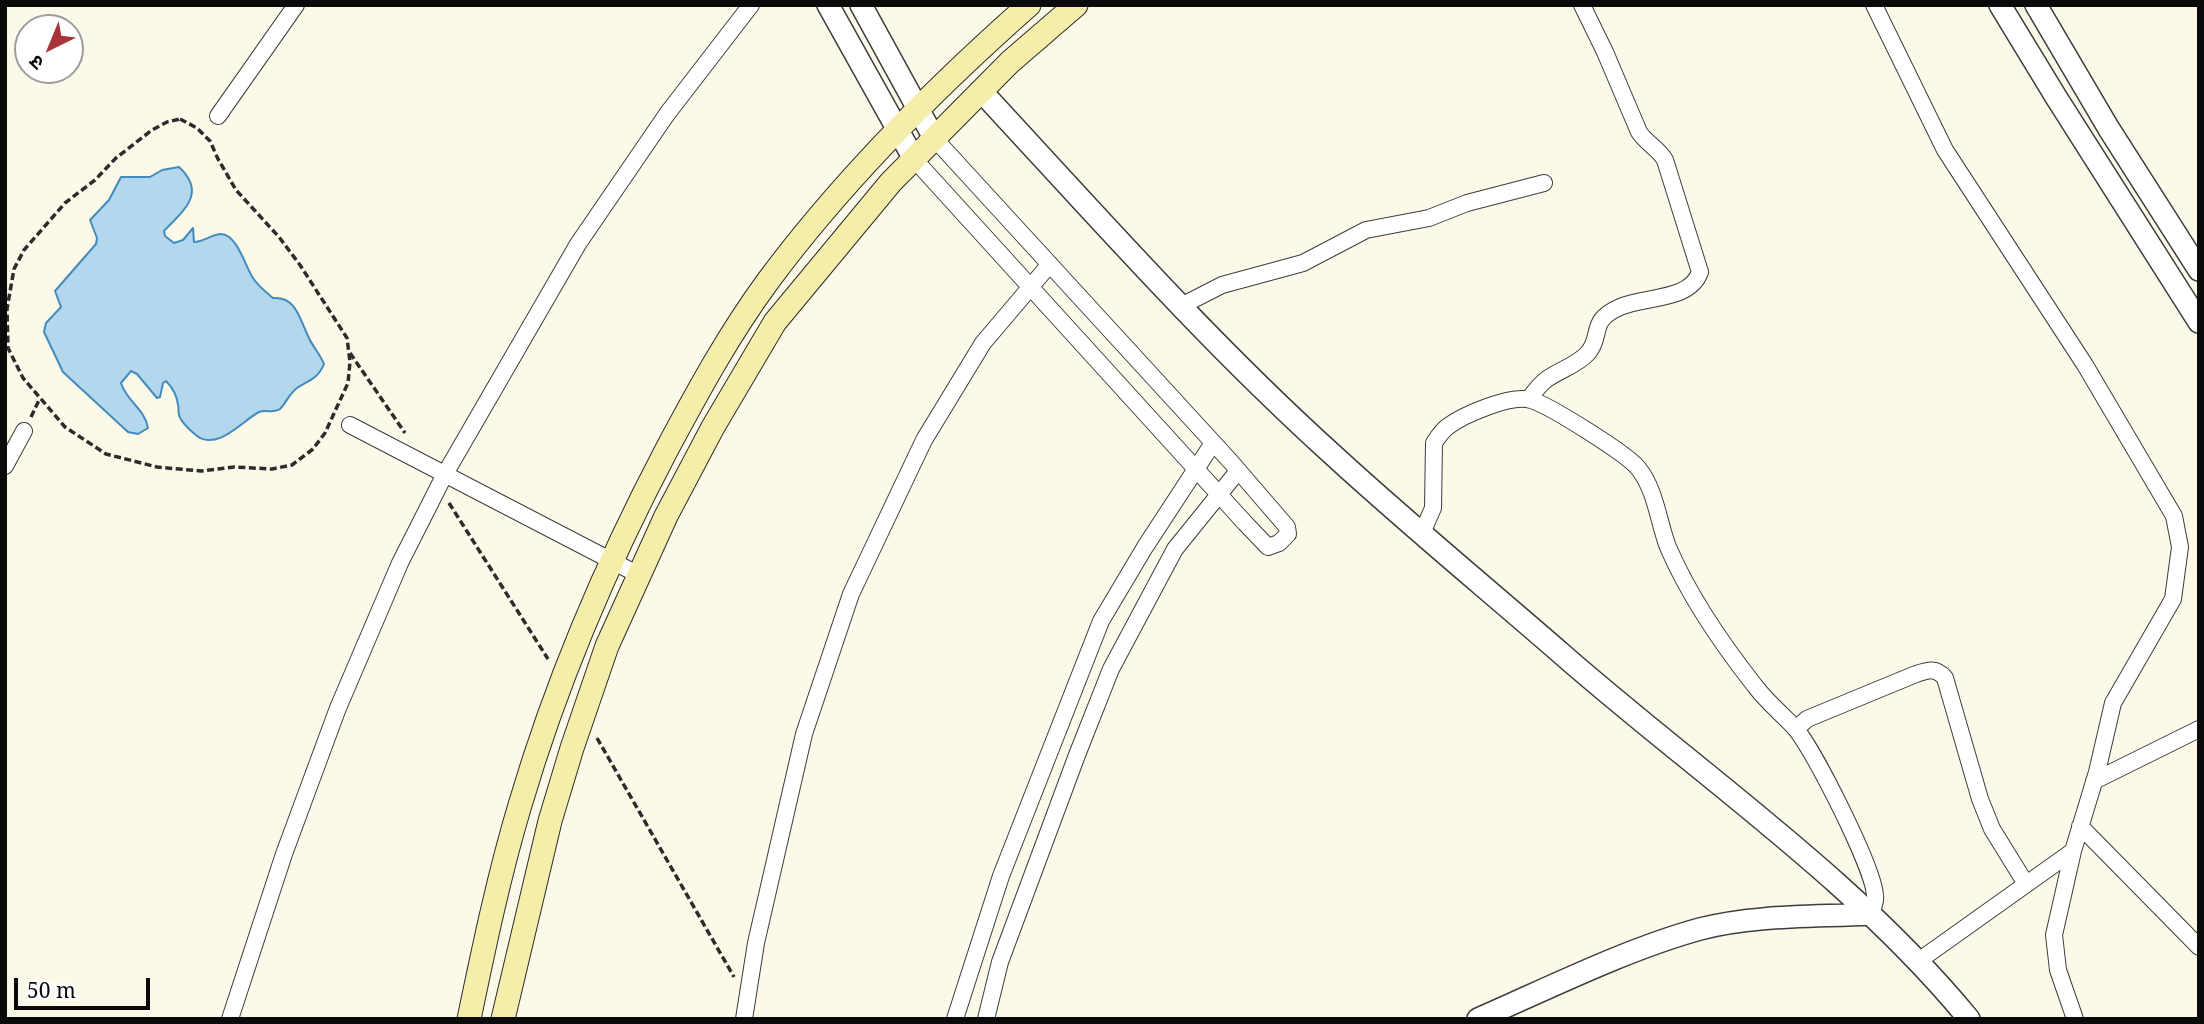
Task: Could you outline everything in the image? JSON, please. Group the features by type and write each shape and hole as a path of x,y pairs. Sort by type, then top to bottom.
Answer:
{"main road":[{"path":"469,1019 520,804 584,625 632,515 729,339 768,282 822,213 919,109 1029,5"},
{"path":"503,1019 550,821 607,646 639,575 713,427 775,322 801,288 934,138 1010,62 1076,5"}],"street":[{"path":"218,116 296,5"},
{"path":"230,1019 284,854 338,708 400,563 442,480 578,244 667,114 751,5"},
{"path":"828,5 897,133 914,159 1268,547 1279,543 1288,534 1287,527 934,138 861,5"},
{"path":"1529,399 1545,380 1590,350 1604,317 1639,300 1676,293 1692,286 1700,271 1662,153 1639,132 1582,5"},
{"path":"1874,5 1945,150 2085,365 2174,516 2180,547 2173,599 2113,703 2073,851 2054,934 2058,970 2075,1019"},
{"path":"2000,5 2199,322"},
{"path":"2036,5 2199,270"},
{"path":"981,91 1181,306 1331,453 1569,661 1839,885 1917,962 1969,1019"},
{"path":"1181,306 1222,285 1303,262 1366,230 1429,218 1467,202 1544,183"},
{"path":"744,1019 756,943 804,734 851,594 924,440 983,343 1050,264"},
{"path":"1422,533 1433,508 1434,443 1449,426 1482,409 1529,399 1568,419 1637,466 1653,497 1669,548 1691,591 1735,662 1761,695 1796,729 1817,764 1868,868 1876,902 1870,914"},
{"path":"350,425 426,465 442,480 639,575"},
{"path":"5,466 24,431"},
{"path":"956,1019 1001,876 1101,621 1144,547 1213,443"},
{"path":"986,1019 1000,962 1111,669 1175,549 1238,471"},
{"path":"1796,729 1807,719 1916,674 1930,669 1940,672 1948,687 1967,759 1992,829 2026,884"},
{"path":"2094,781 2199,729"},
{"path":"2080,826 2199,947"},
{"path":"1917,962 2073,851"},
{"path":"1478,1019 1657,943 1702,928 1737,922 1870,914"}],"path":[{"path":"180,119 197,128 210,141 236,190 279,237 328,305 347,338 348,383 325,433 313,449 292,465 272,469 234,467 201,471 157,467 106,454 65,427 23,378 8,348 7,309 13,276 24,250 65,204 152,130 180,119"},
{"path":"5,272 13,276"},
{"path":"349,351 426,465"},
{"path":"442,480 563,682"},
{"path":"583,714 747,999"}],"water":[{"path":"179,167 187,176 192,193 185,208 164,231 165,236 174,243 183,240 193,228 194,242 221,234 232,239 257,284 273,298 281,298 293,305 324,364 316,376 294,390 280,409 259,412 230,433 213,440 197,436 184,424 175,395 166,381 163,383 160,397 157,398 137,374 131,371 121,383 148,428 138,434 128,432 63,372 44,332 46,323 61,307 55,291 96,244 97,238 90,220 109,200 121,177 150,177 162,170"}]}
